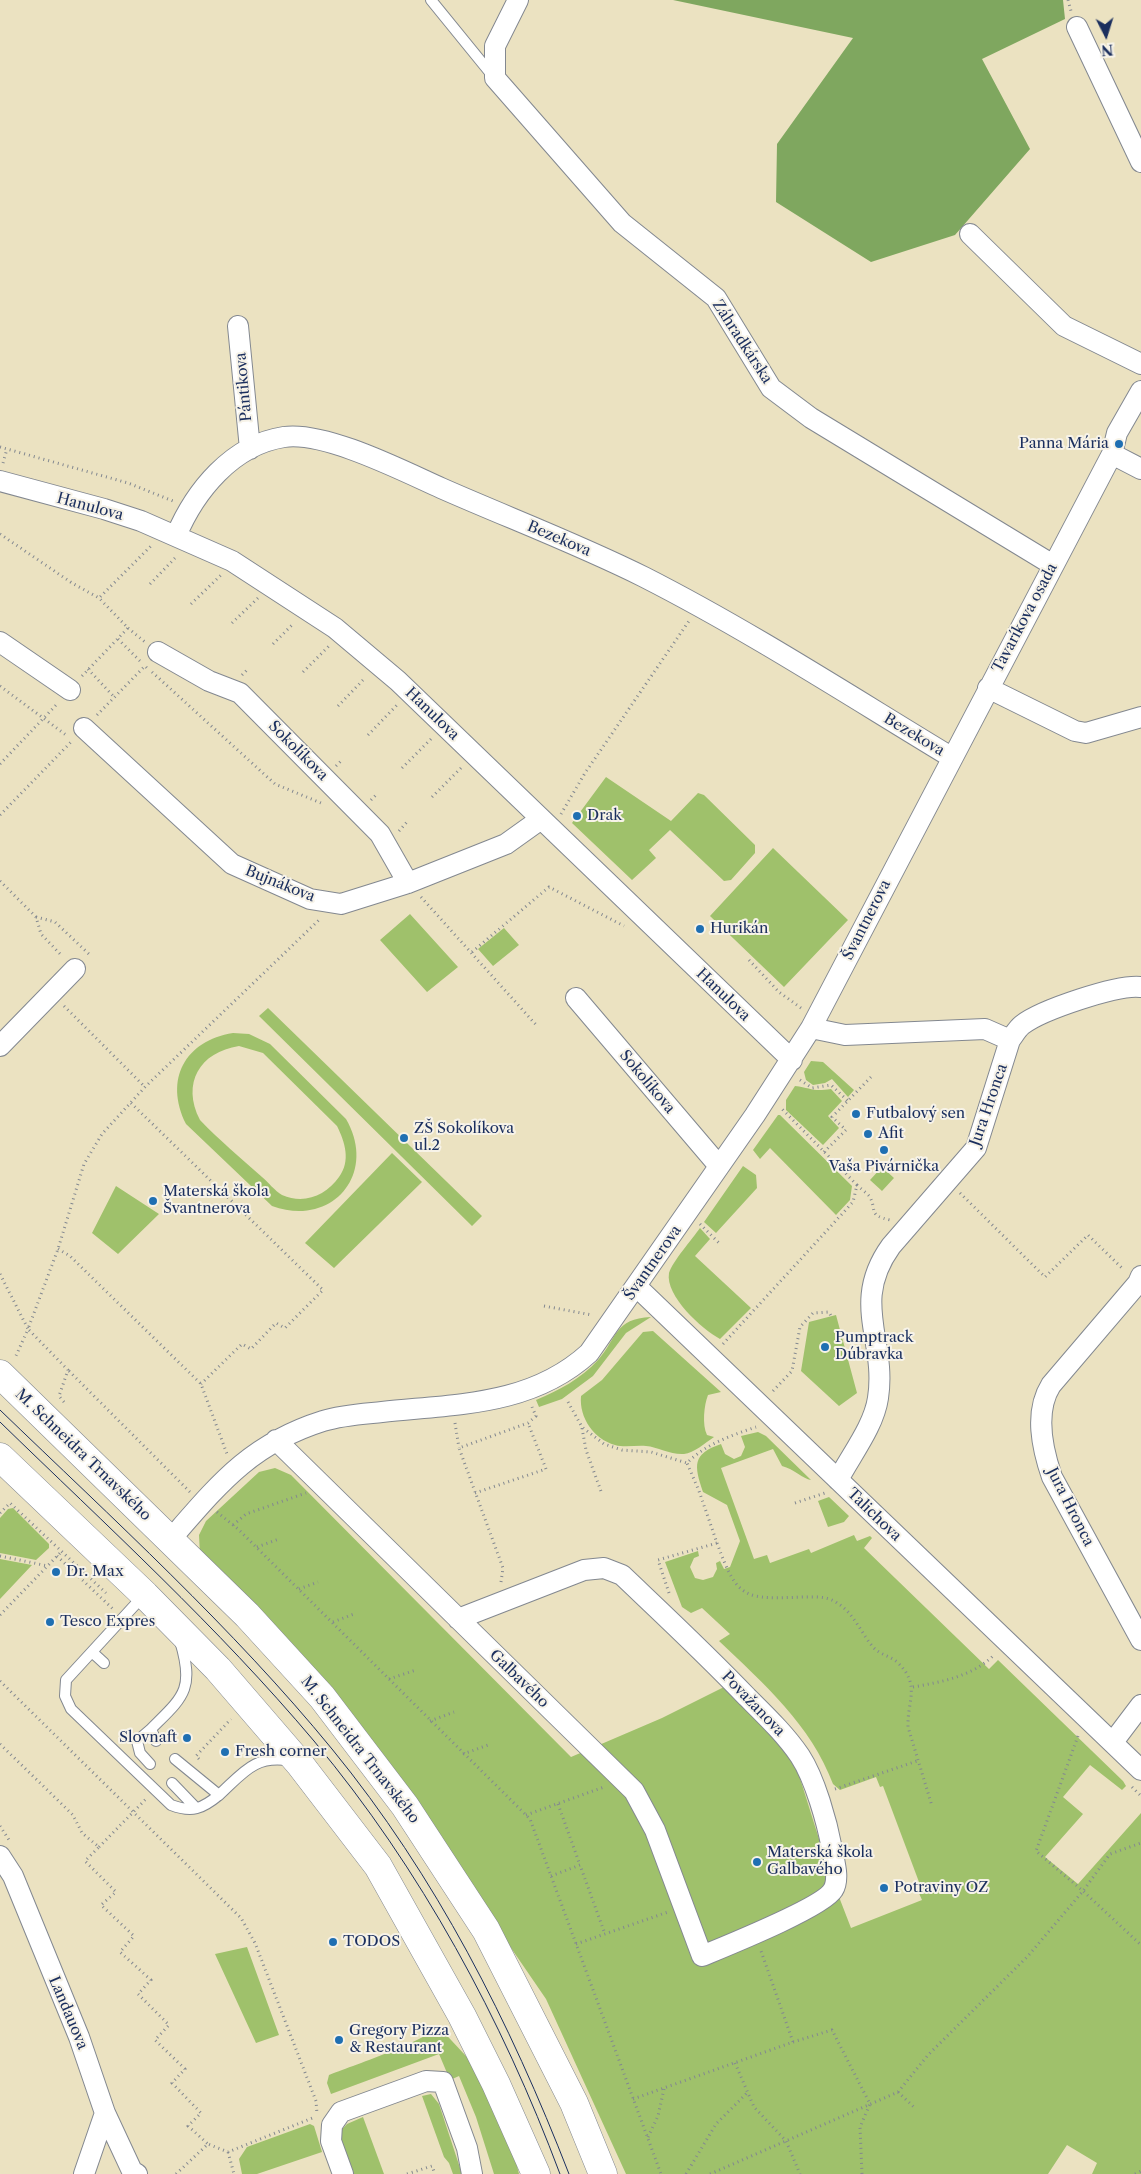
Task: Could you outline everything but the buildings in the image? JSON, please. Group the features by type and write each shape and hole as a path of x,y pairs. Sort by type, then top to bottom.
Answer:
{"main road":[{"name":"M. Schneidra Trnavského","path":"11,1368 170,1540 247,1615 322,1696 405,1806 447,1867 486,1930 574,2103 603,2174"},
{"path":"0,1457 145,1594 231,1683 299,1763 378,1866 496,2084 536,2174"}],"street":[{"path":"495,78 495,46 518,0"},
{"path":"1077,27 1141,162"},
{"name":"Záhradkárska","path":"495,78 622,223 716,298 771,388 811,418 1053,565"},
{"path":"970,234 1064,326 1141,364"},
{"name":"Pántikova","path":"238,326 250,449"},
{"name":"Tavaríkova osada","path":"1141,391 1117,433 1112,454 988,688 1075,731 1086,733 1141,717"},
{"name":"Bezekova","path":"177,546 190,508 209,482 230,462 250,449 264,442 292,436 335,445 358,453 616,563 700,606 951,757"},
{"path":"1112,454 1141,469"},
{"name":"Hanulova","path":"0,481 104,509 177,546 232,561 335,628 398,680 550,817 792,1060"},
{"path":"0,642 70,690"},
{"name":"Sokolíkova","path":"158,652 209,681 240,693 380,834 413,889"},
{"name":"Švantnerova","path":"170,1540 231,1471 276,1440 305,1427 339,1416 497,1399 535,1388 571,1369 589,1353 792,1060 808,1020 988,688"},
{"name":"Bujnákova","path":"78,734 232,864 310,899 341,904 413,889 506,844 550,817"},
{"path":"0,1046 75,969"},
{"name":"Jura Hronca","path":"833,1486 872,1417 878,1400 880,1380 870,1305 880,1263 891,1246 976,1148 1010,1040 1020,1026 1046,1012 1120,988 1141,987"},
{"name":"Sokolíkova","path":"576,998 720,1166"},
{"path":"808,1020 845,1035 985,1029 1010,1040"},
{"name":"Jura Hronca","path":"1133,1274 1138,1284 1048,1390 1042,1411 1042,1428 1043,1451 1052,1477 1141,1640"},
{"name":"Talichova","path":"637,1286 833,1486 1114,1742 1141,1770"},
{"name":"Galbavého","path":"276,1440 634,1791 655,1830 702,1956"},
{"name":"Považanova","path":"458,1619 584,1570 604,1568 622,1575 730,1679 784,1736 801,1758 814,1786 830,1840 836,1884 833,1891 824,1900 702,1956"},
{"path":"1114,1742 1141,1705"},
{"name":"Landauova","path":"0,1856 13,1876 79,2037 105,2113 132,2171 137,2174"},
{"path":"343,2174 331,2141 332,2125 342,2112 426,2081 443,2082 466,2148 472,2174"},
{"path":"84,2174 105,2113"}],"lane":[{"path":"431,0 495,78"},
{"path":"145,1594 66,1680 65,1696 70,1709 171,1805 186,1811 208,1804 248,1768 262,1760 273,1758 299,1763"},
{"path":"150,1764 140,1753 138,1742 182,1697 187,1679 183,1650 176,1626"},
{"path":"92,1652 104,1663"},
{"path":"151,1729 156,1741"},
{"path":"175,1759 219,1795"},
{"path":"172,1783 196,1808"}],"path":[{"path":"0,448 128,483 190,508"},
{"path":"0,534 72,583 99,598 128,628 0,764"},
{"path":"99,598 153,544"},
{"path":"150,584 177,546"},
{"path":"191,604 221,575"},
{"path":"232,624 259,597"},
{"path":"550,817 585,773 700,606"},
{"path":"273,644 296,621"},
{"path":"303,672 330,644"},
{"path":"0,815 145,666 275,784 321,803 328,809"},
{"path":"88,669 114,698"},
{"path":"338,706 368,675"},
{"path":"0,686 45,718 78,734"},
{"path":"368,735 398,703"},
{"path":"402,768 433,736"},
{"path":"432,797 463,765"},
{"path":"396,834 408,822"},
{"path":"0,881 36,917 41,934 75,969"},
{"path":"472,952 549,886 629,928"},
{"path":"413,889 538,1027"},
{"path":"36,917 54,922 90,955"},
{"path":"11,1368 58,1249 84,1164 102,1134 145,1087 320,918"},
{"path":"749,960 808,1020"},
{"path":"51,994 145,1087"},
{"path":"824,1152 846,1130 832,1116 874,1074"},
{"path":"804,1083 812,1088 831,1086 848,1101"},
{"path":"130,1103 322,1290 284,1328 276,1323 251,1349 242,1344 201,1384"},
{"path":"778,1105 870,1198 872,1209 880,1217 898,1222"},
{"path":"720,1348 853,1202 857,1185"},
{"path":"954,1187 1045,1276 1088,1235 1133,1274"},
{"path":"698,1222 719,1243"},
{"path":"58,1249 70,1256 201,1384 228,1456"},
{"path":"0,1274 28,1329 190,1492"},
{"path":"544,1306 597,1316"},
{"path":"769,1396 792,1371 800,1327 814,1313 830,1312 831,1316"},
{"path":"59,1396 68,1370"},
{"path":"51,1390 69,1408"},
{"path":"568,1402 582,1427 586,1450 602,1494"},
{"path":"459,1448 528,1423 536,1416 532,1407"},
{"path":"455,1420 459,1448 503,1568 503,1579 499,1587"},
{"path":"476,1493 546,1469 528,1423"},
{"path":"687,1464 698,1452 719,1441 759,1425"},
{"path":"582,1427 604,1444 622,1450 651,1452 687,1464"},
{"path":"687,1464 728,1573 735,1585 746,1594 776,1598 826,1598 838,1603 852,1617 864,1637 877,1652 897,1662 907,1674 913,1687 908,1727 932,1806"},
{"path":"795,1503 833,1486"},
{"path":"233,1525 246,1514 299,1496"},
{"path":"0,1513 10,1503 106,1593"},
{"path":"215,1510 221,1504"},
{"path":"222,1515 257,1547 526,1815 551,1876 661,2174"},
{"path":"257,1547 279,1539"},
{"path":"671,1600 658,1560 717,1543"},
{"path":"0,1615 41,1575 62,1551"},
{"path":"0,1556 48,1566"},
{"path":"57,1556 113,1609"},
{"path":"298,1589 318,1582"},
{"path":"333,1622 354,1614"},
{"path":"913,1687 945,1682 984,1666 995,1654"},
{"path":"389,1679 416,1670"},
{"path":"0,1681 133,1812 241,1918 255,1943 316,2101 317,2116 228,2152 208,2144 188,2126 201,2113 172,2083 185,2069 155,2040 170,2025 138,1994 150,1980 120,1952 134,1936 101,1905 116,1892 85,1861 133,1812 155,1790"},
{"path":"430,1721 454,1712"},
{"path":"203,1762 196,1756 231,1720"},
{"path":"0,1744 73,1814 82,1833 99,1847"},
{"path":"463,1754 491,1744"},
{"path":"1071,1753 1036,1851 1083,1891 1141,1945"},
{"path":"832,1790 918,1761"},
{"path":"526,1815 611,1785"},
{"path":"558,1804 605,1934"},
{"path":"710,2174 898,2092 928,2055 1028,1956 1083,1891 1110,1854 1141,1843"},
{"path":"551,1876 580,1865"},
{"path":"576,1944 671,1911 674,1918"},
{"path":"761,1950 794,2042"},
{"path":"633,2099 832,2030 870,2104"},
{"path":"734,2063 754,2107 786,2141 800,2174"},
{"path":"648,2138 658,2116 664,2088"},
{"path":"898,2092 916,2109"},
{"path":"686,2174 716,2124 747,2093"},
{"path":"862,2174 860,2127 870,2104"},
{"path":"176,2174 208,2144"},
{"path":"228,2152 234,2174"},
{"path":"407,2174 432,2166 435,2174"},
{"path":"1135,2174 1141,2171"}],"green space":[{"path":"673,0 1063,0 1065,19 982,59 1030,149 955,235 871,262 776,202 777,144 853,38"},
{"path":"606,777 671,821 698,793 704,795 755,845 755,853 731,880 724,881 670,830 649,850 656,858 632,880 572,823"},
{"path":"773,848 848,920 784,987 710,916"},
{"path":"410,914 458,967 427,992 380,940"},
{"path":"504,928 519,945 493,966 478,949"},
{"path":"268,1008 482,1216 472,1226 259,1016"},
{"path":"233,1033 249,1034 270,1044 346,1119 354,1139 356,1159 352,1176 344,1191 330,1203 313,1209 294,1211 272,1206 186,1124 177,1092 183,1065 191,1053 202,1044 216,1037","holes":["239,1046 263,1053 337,1126 342,1138 346,1152 343,1171 328,1189 314,1196 299,1199 279,1193 200,1120 195,1106 194,1082 198,1071 205,1062 225,1049"]},
{"path":"811,1061 823,1062 854,1090 848,1097 832,1079 825,1083 813,1085 806,1080 804,1072"},
{"path":"795,1086 816,1090 831,1089 842,1101 828,1116 839,1128 823,1145 786,1110 786,1100"},
{"path":"778,1115 852,1186 850,1200 836,1215 770,1148 760,1159 753,1150"},
{"path":"392,1153 422,1182 334,1268 305,1243"},
{"path":"743,1166 756,1175 757,1188 716,1233 704,1222"},
{"path":"882,1167 894,1178 882,1191 870,1180"},
{"path":"116,1186 159,1214 118,1254 92,1233"},
{"path":"700,1228 710,1239 695,1256 751,1308 720,1339 704,1328 686,1311 673,1292 669,1282 671,1268"},
{"name":"Pumptrack Dúbravka","path":"836,1315 857,1393 839,1406 801,1371 809,1322"},
{"path":"651,1317 626,1333 593,1376 562,1399 539,1407 536,1400 569,1383 591,1367 605,1352 623,1325 639,1318"},
{"path":"653,1331 721,1392 708,1395 705,1404 705,1431 707,1435 714,1437 692,1452 684,1454 646,1446 615,1445 594,1433 585,1420 581,1396 602,1380 643,1332"},
{"path":"758,1432 766,1436 811,1480 782,1466 773,1449 721,1468 754,1559 767,1555 770,1563 809,1549 811,1553 854,1535 857,1541 870,1536 872,1538 864,1548 989,1669 998,1660 1123,1781 1126,1786 1122,1790 1090,1765 1063,1797 1083,1814 1045,1857 1078,1884 1141,1813 1141,2174 1092,2174 1097,2163 1067,2145 1048,2174 626,2174 546,1999 348,1710 200,1555 199,1535 206,1521 259,1472 275,1468 291,1475 571,1757 662,1718 724,1687 794,1759 829,1871 851,1928 922,1900 918,1891 922,1890 883,1786 880,1787 876,1777 840,1790 833,1784 824,1763 812,1743 785,1706 719,1641 730,1634 702,1608 691,1613 682,1607 665,1562 698,1551 699,1556 694,1558 690,1567 695,1578 703,1580 713,1577 717,1569 716,1563 720,1561 724,1569 730,1567 740,1541 727,1505 703,1492 698,1475 698,1462 700,1456 705,1452 721,1444 725,1454 734,1459 741,1456 745,1447 741,1436"},
{"path":"829,1497 849,1516 844,1522 828,1527 818,1501"},
{"path":"13,1508 49,1544 49,1548 36,1560 0,1553 0,1518 8,1509"},
{"path":"0,1559 32,1565 0,1599"},
{"path":"247,1947 279,2035 256,2043 215,1954"},
{"path":"438,2026 479,2070 513,2150 519,2174 494,2174 476,2117 459,2076 450,2080 439,2054 331,2094 327,2083 329,2075 405,2046 432,2032"},
{"path":"431,2094 439,2104 462,2174 453,2174 449,2163 444,2157 422,2096"},
{"path":"363,2117 384,2174 350,2174 338,2133 347,2124"},
{"path":"310,2124 314,2126 322,2152 257,2174 242,2174 239,2159 247,2147"}],"tram line":[{"path":"0,1410 213,1617 294,1704 370,1797 437,1899 496,2006 522,2061 569,2174"},
{"path":"0,1422 201,1617 314,1741 353,1790 424,1893 455,1947 512,2059 560,2174"}],"place":[{"name":"Panna Mária","path":"1119,444"},
{"name":"Drak","path":"577,816"},
{"name":"Hurikán","path":"700,929"},
{"name":"Futbalový sen","path":"856,1114"},
{"name":"Afit","path":"868,1134"},
{"name":"ZŠ Sokolíkova ul.2","path":"404,1138"},
{"name":"Vaša Pivárnička","path":"884,1150"},
{"name":"Materská škola Švantnerova","path":"153,1201"},
{"name":"Pumptrack Dúbravka","path":"825,1347"},
{"name":"Dr. Max","path":"56,1572"},
{"name":"Tesco Expres","path":"50,1622"},
{"name":"Slovnaft","path":"187,1738"},
{"name":"Fresh corner","path":"225,1752"},
{"name":"Materská škola Galbavého","path":"757,1862"},
{"name":"Potraviny OZ","path":"884,1888"},
{"name":"TODOS","path":"333,1942"},
{"name":"Gregory Pizza & Restaurant","path":"339,2040"}]}
